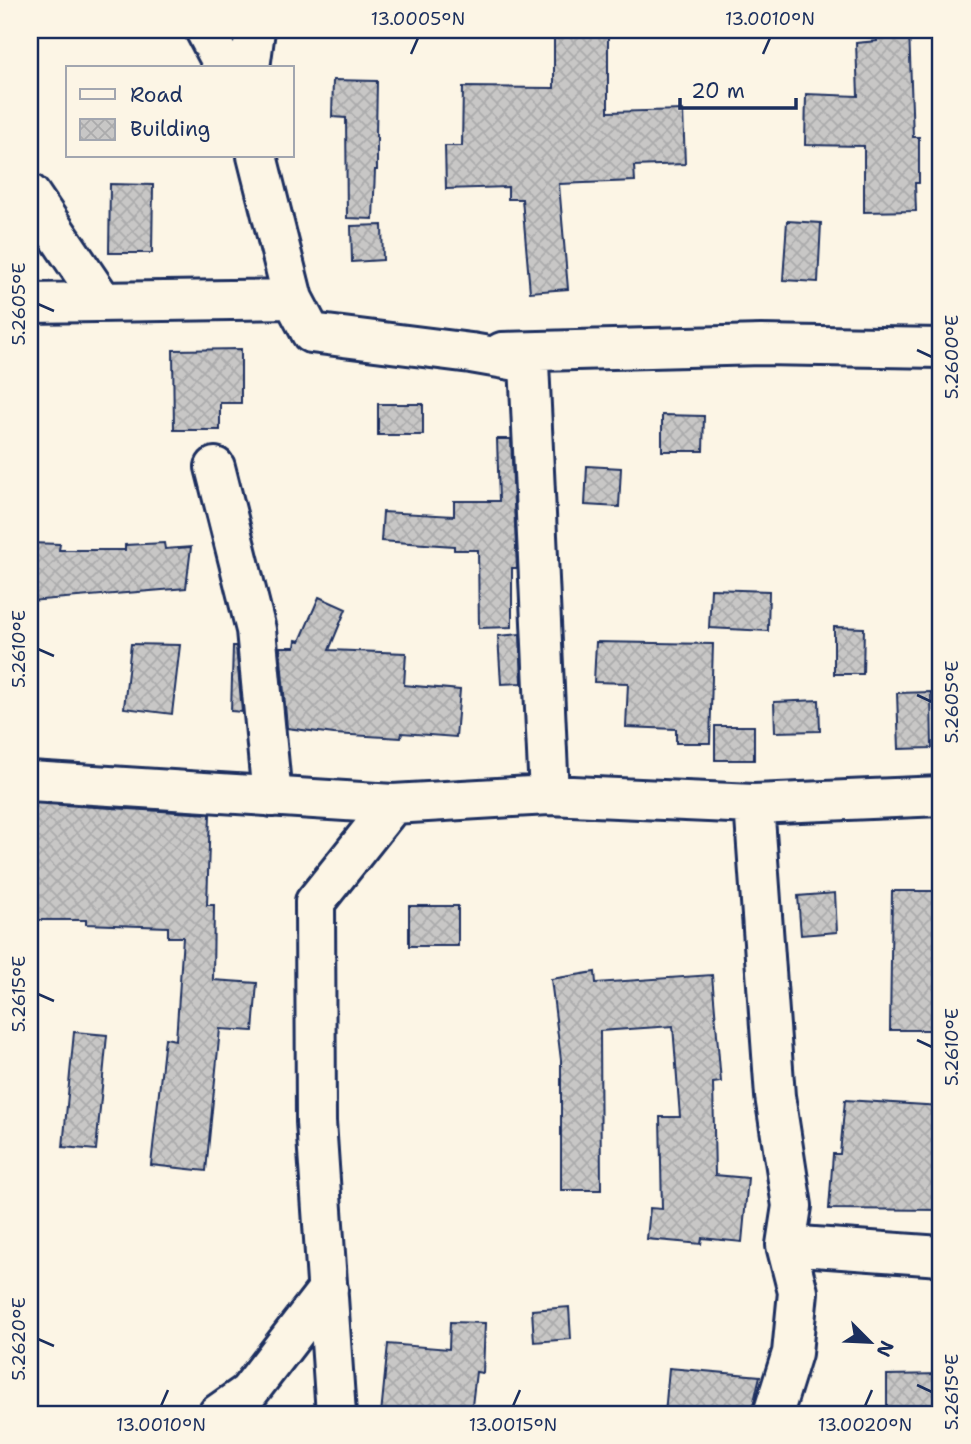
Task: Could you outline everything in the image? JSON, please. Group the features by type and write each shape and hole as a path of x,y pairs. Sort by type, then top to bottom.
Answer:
{"street":[{"path":"205,30 224,66"},
{"path":"250,66 255,30"},
{"path":"258,158 293,299 311,333 529,363 549,795"},
{"path":"30,194 103,302"},
{"path":"30,303 293,299"},
{"path":"471,353 761,345 941,348"},
{"path":"215,467 256,630 272,797"},
{"path":"30,781 393,804 549,795 754,804 941,796"},
{"path":"336,1414 316,1122 315,902 393,804"},
{"path":"754,804 775,1096 792,1206 786,1245 798,1292 792,1353 773,1414"},
{"path":"786,1245 941,1256"},
{"path":"218,1414 248,1393 328,1289"}],"building":[{"path":"554,30 608,30 608,112 683,110 685,164 634,166 635,181 559,184 568,289 530,292 522,199 508,199 508,187 446,189 445,146 462,146 463,87 554,88"},
{"path":"876,30 909,30 913,137 919,137 919,183 915,183 916,211 864,212 864,146 805,145 806,94 858,96 856,43 877,41"},
{"path":"333,80 377,81 377,170 373,219 347,218 346,118 332,117"},
{"path":"110,184 153,185 152,253 109,253"},
{"path":"787,221 821,223 818,282 783,280"},
{"path":"382,225 383,260 352,262 351,226"},
{"path":"241,349 241,403 220,403 220,430 174,430 173,350"},
{"path":"378,404 423,404 423,435 378,435"},
{"path":"662,415 704,416 703,451 662,451"},
{"path":"497,439 511,439 517,568 512,568 512,627 479,628 478,550 454,550 454,546 381,541 383,512 454,516 454,501 499,501"},
{"path":"587,466 621,468 619,507 585,505"},
{"path":"30,543 60,544 59,550 125,550 125,545 164,543 165,549 191,547 186,588 30,601"},
{"path":"711,589 769,591 768,631 709,628"},
{"path":"319,597 346,609 329,650 406,653 404,685 460,690 456,737 402,733 401,738 287,728 280,647 295,647 296,640 300,641"},
{"path":"834,627 864,628 863,674 834,674"},
{"path":"520,634 522,683 501,684 498,636"},
{"path":"596,642 713,644 710,743 676,743 676,729 626,727 628,683 594,682"},
{"path":"131,644 180,645 172,714 124,708"},
{"path":"233,646 236,646 242,712 231,711"},
{"path":"931,692 932,748 899,749 897,693"},
{"path":"819,700 820,731 775,732 774,702"},
{"path":"715,726 754,726 754,760 715,760"},
{"path":"30,803 210,814 207,905 214,905 213,980 257,983 253,1031 220,1029 206,1171 151,1165 165,1038 176,1040 183,937 168,937 168,927 86,924 86,920 30,920"},
{"path":"892,891 941,891 941,1030 890,1030"},
{"path":"835,893 837,932 801,935 798,896"},
{"path":"409,906 458,906 458,946 409,946"},
{"path":"595,972 596,983 712,975 721,1082 713,1083 715,1175 748,1178 742,1242 702,1238 701,1244 647,1239 650,1208 662,1209 660,1117 680,1117 673,1026 600,1031 601,1190 561,1190 561,1060 551,979"},
{"path":"74,1032 107,1035 96,1150 63,1147"},
{"path":"845,1100 941,1106 941,1210 829,1209 833,1154 840,1154"},
{"path":"569,1307 571,1339 534,1342 532,1310"},
{"path":"450,1322 485,1323 483,1373 476,1372 471,1414 381,1414 388,1344 449,1349"},
{"path":"669,1368 760,1376 752,1410 701,1407 700,1414 665,1414"},
{"path":"941,1374 941,1414 887,1414 887,1375"}]}
